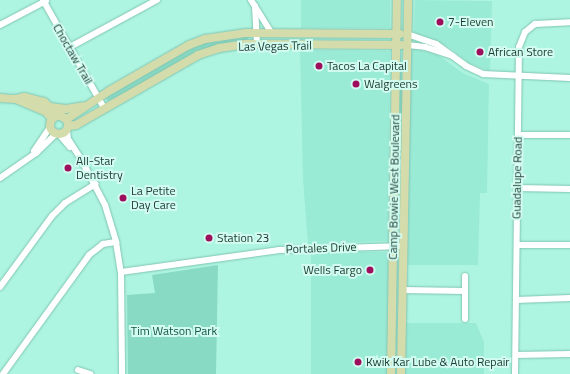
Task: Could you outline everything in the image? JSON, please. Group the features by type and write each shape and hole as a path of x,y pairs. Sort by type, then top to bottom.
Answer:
{"main road":[{"name":"Camp Bowie West Boulevard","path":"391,374 397,0"},
{"name":"Camp Bowie West Boulevard","path":"401,374 408,0"},
{"name":"Las Vegas Trail","path":"84,106 189,45 231,34 271,32 372,32 407,34"},
{"path":"289,45 296,41 314,40 317,32"},
{"path":"344,45 349,38 372,32"},
{"name":"Las Vegas Trail","path":"63,131 198,55 220,48 257,45 407,45"},
{"path":"0,98 30,98 50,106 66,109 84,106"},
{"path":"16,99 46,112 52,123 63,131"},
{"path":"50,106 67,119 84,106"},
{"path":"52,123 63,117"},
{"path":"63,117 63,131"},
{"path":"395,169 405,169"}],"street":[{"path":"70,47 157,0"},
{"path":"251,0 271,32"},
{"path":"0,25 45,1"},
{"name":"Choctaw Trail","path":"45,1 104,108"},
{"path":"255,6 257,45"},
{"name":"Guadalupe Road","path":"515,374 519,47 525,32 540,22 570,22"},
{"path":"407,34 436,44 483,74 518,77 570,78"},
{"path":"407,45 425,47 453,56"},
{"path":"27,158 46,136 52,123"},
{"path":"0,178 63,131 95,184 105,205 116,242 121,272 122,374"},
{"path":"518,135 570,135"},
{"path":"0,287 52,216 65,203 95,184"},
{"path":"517,188 570,189"},
{"path":"3,374 89,255 103,244 116,242"},
{"path":"517,245 570,245"},
{"name":"Portales Drive","path":"121,272 272,251 403,246"},
{"path":"465,276 465,319"},
{"path":"402,290 465,291"},
{"path":"516,300 570,298"},
{"path":"114,318 122,318"},
{"path":"516,355 570,354"},
{"path":"78,370 90,374"}],"shaded area":[{"path":"301,0 390,0 390,28 301,28"},
{"path":"415,0 492,1 490,71 469,63 449,47 414,32"},
{"path":"408,47 438,55 463,73 489,84 487,193 480,193 478,265 408,265"},
{"path":"300,50 390,51 388,241 308,244 303,180"},
{"path":"311,252 388,252 388,374 311,374"},
{"path":"404,323 476,323 484,342 484,374 405,374"}],"green space":[{"path":"250,35 247,40 210,48 108,101 106,98 192,47 206,42"},
{"path":"400,52 403,97 402,163 399,117"},
{"name":"Tim Watson Park","path":"218,265 216,374 128,374 127,295 155,293 152,275"}],"place":[{"name":"7-Eleven","path":"440,22"},
{"name":"African Store","path":"480,52"},
{"name":"Tacos La Capital","path":"319,66"},
{"name":"Walgreens","path":"356,84"},
{"name":"All-Star Dentistry","path":"68,168"},
{"name":"La Petite Day Care","path":"123,198"},
{"name":"Station 23","path":"209,238"},
{"name":"Wells Fargo","path":"370,270"},
{"name":"Kwik Kar Lube & Auto Repair","path":"358,362"}]}
